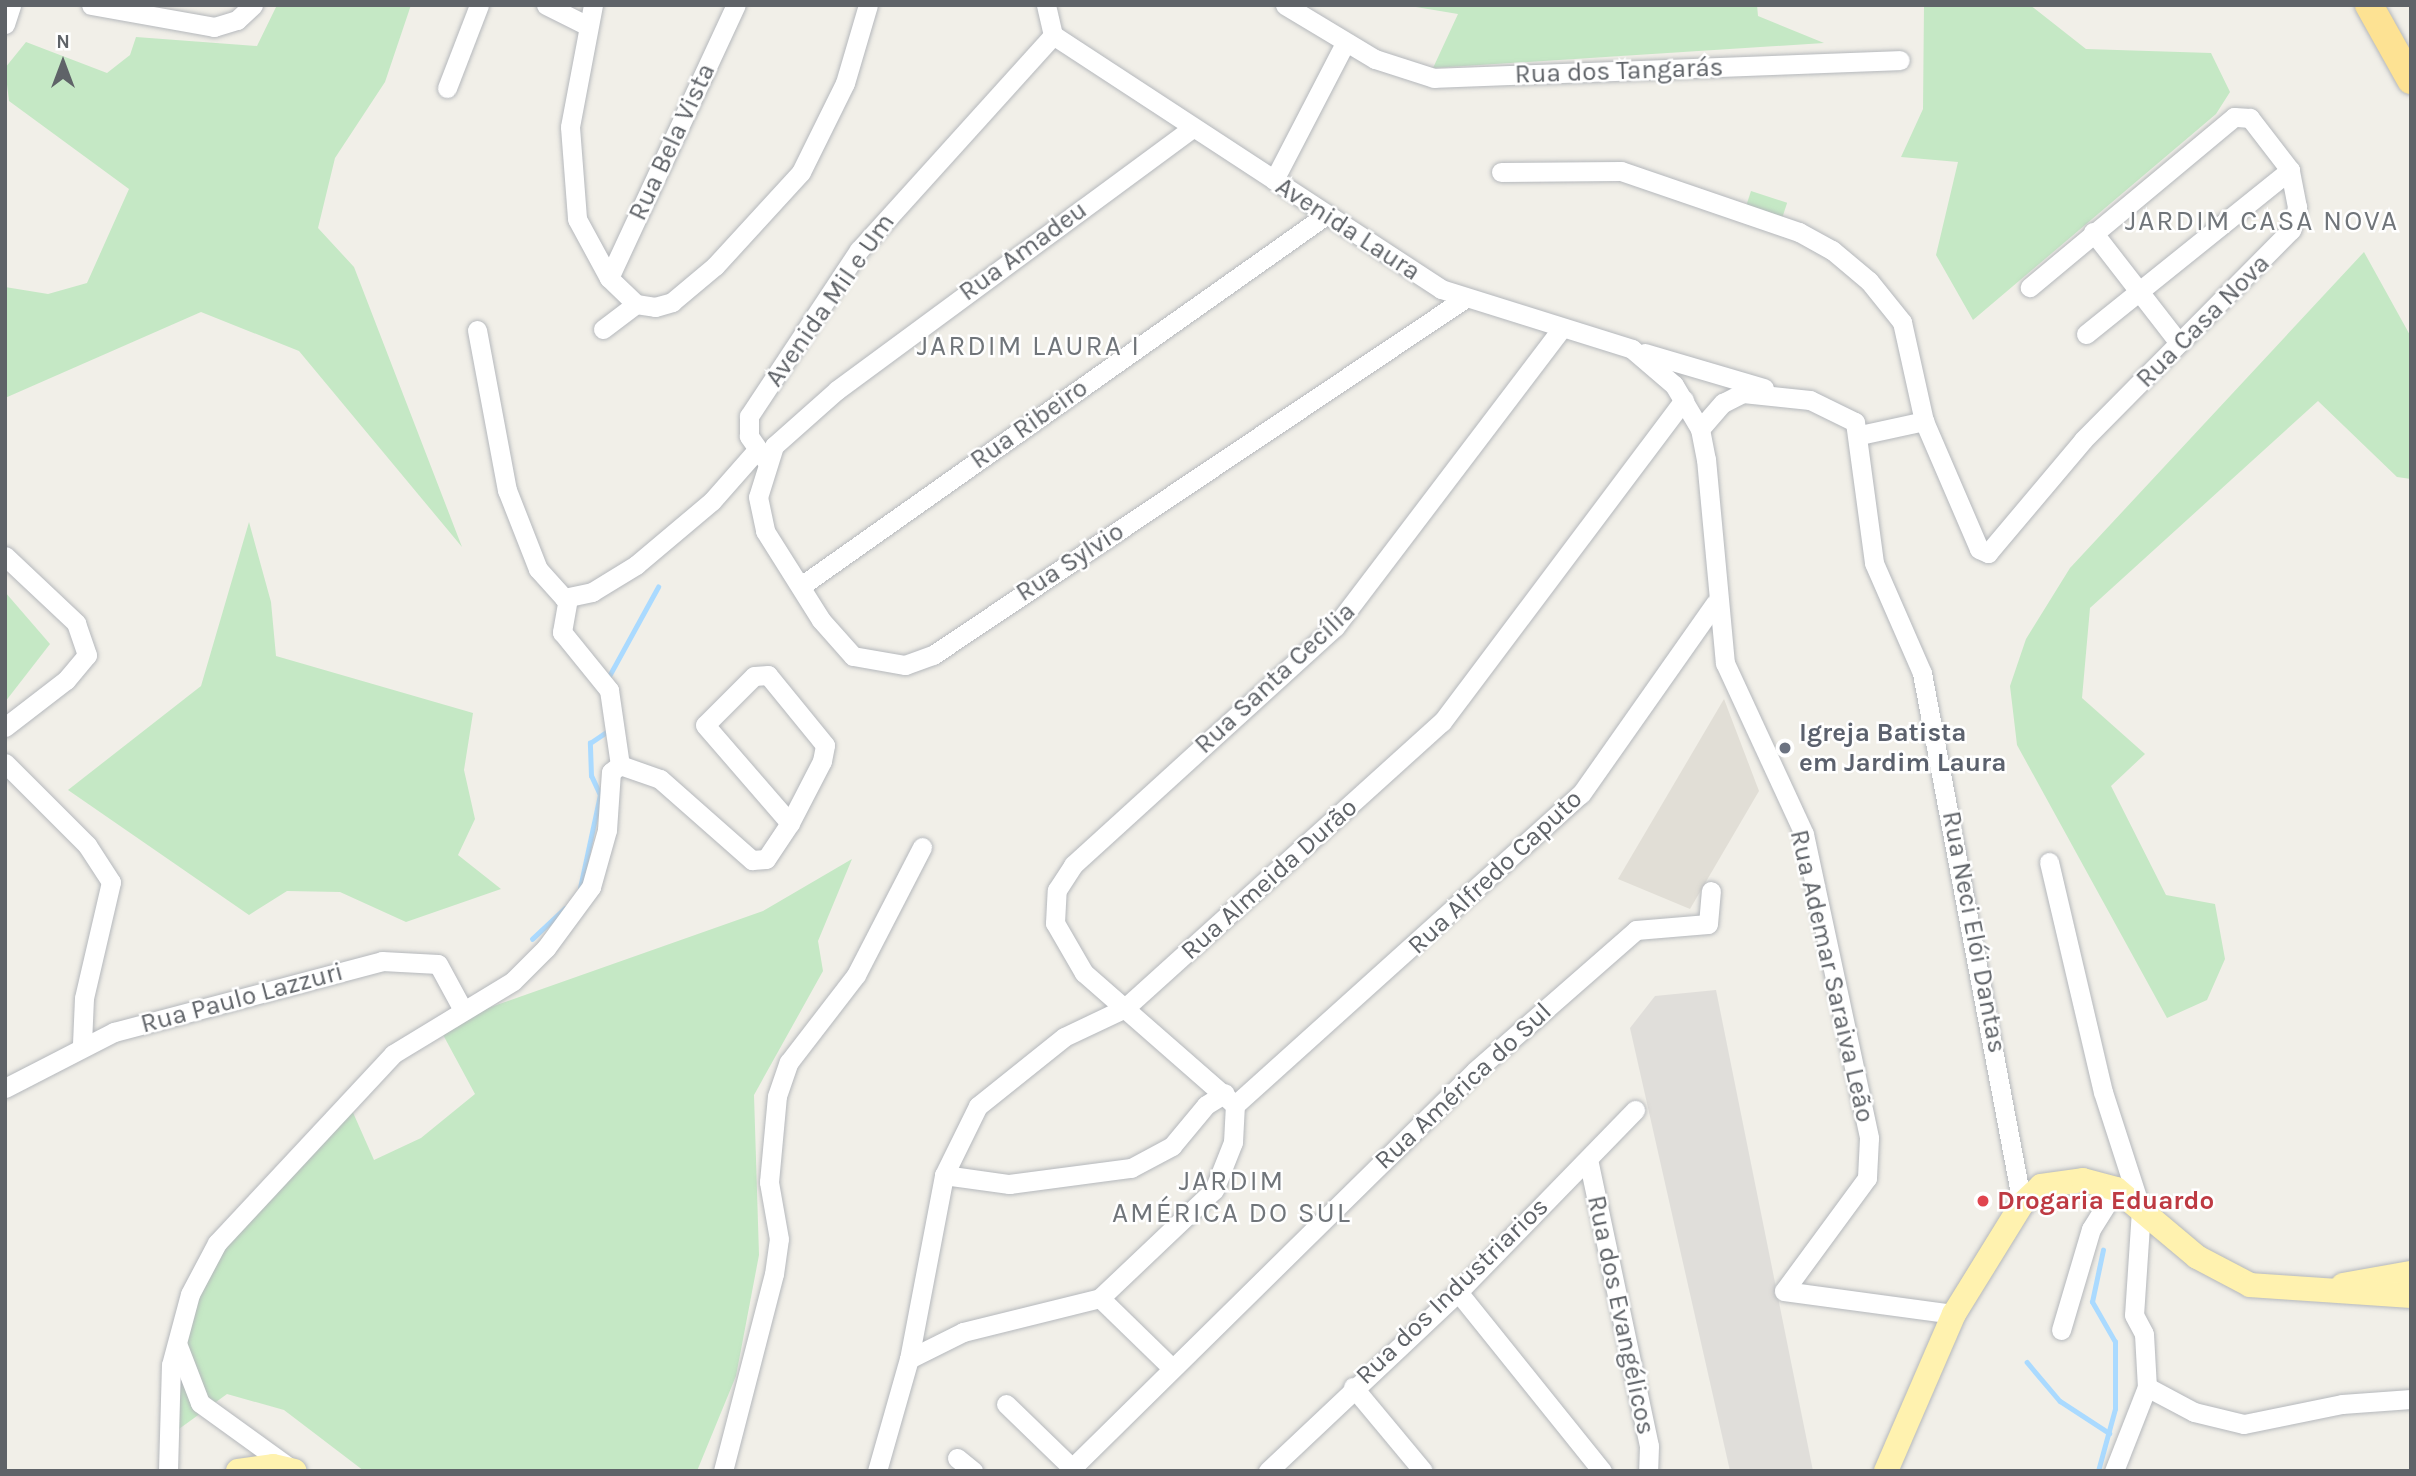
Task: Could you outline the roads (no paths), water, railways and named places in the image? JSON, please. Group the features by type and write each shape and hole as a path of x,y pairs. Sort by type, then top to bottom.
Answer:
{"highway":[{"path":"2369,5 2411,80"}],"main road":[{"path":"1886,1471 1954,1314 2022,1204 2041,1185 2061,1180 2116,1189 2221,1273 2250,1285 2301,1292 2411,1296"},
{"path":"2301,1292 2411,1273"},
{"path":"238,1471 294,1471"}],"street":[{"path":"5,24 11,5"},
{"path":"91,5 224,26 253,5"},
{"path":"447,88 479,5"},
{"path":"546,5 588,26"},
{"path":"593,5 570,127 578,219 603,271 636,304"},
{"name":"Rua Bela Vista","path":"603,271 736,5"},
{"path":"603,329 636,304 672,302 781,200 830,119 868,5"},
{"path":"1046,5 1054,35"},
{"name":"Rua dos Tangarás","path":"1285,5 1346,43 1401,71 1434,78 1900,60"},
{"name":"Avenida Laura","path":"1054,35 1326,215 1464,299 1560,331 1632,349 1656,365 1684,400"},
{"name":"Avenida Mil e Um","path":"761,457 749,416 859,250 1054,35"},
{"path":"1273,180 1346,43"},
{"name":"Rua Casa Nova","path":"1924,421 1979,549 1988,553 1997,547 2083,440 2291,230 2297,207 2290,170 2250,118 2234,117 2030,287"},
{"name":"Rua Amadeu","path":"761,457 809,411 1191,128"},
{"path":"1501,172 1621,170 1799,232 1832,250 1870,281 1902,322 1924,421 1858,428 1835,409 1632,349"},
{"path":"2086,334 2136,287 2290,170"},
{"name":"Rua Ribeiro","path":"801,586 1326,215"},
{"path":"2093,232 2179,343"},
{"name":"Rua Sylvio","path":"761,457 760,513 775,551 853,656 875,664 918,663 1464,299"},
{"path":"477,330 507,490 538,569 566,598"},
{"name":"Rua Santa Cecília","path":"1230,1099 1084,973 1061,940 1054,905 1064,878 1335,627 1560,331"},
{"path":"1700,429 1732,397 1784,395"},
{"name":"Rua Almeida Durão","path":"877,1471 909,1359 944,1175 956,1140 993,1091 1064,1037 1125,1008 1442,722 1684,400"},
{"name":"Rua Ademar Saraiva Leão","path":"1684,400 1700,429 1715,603 1736,695 1804,834 1869,1138 1867,1178 1784,1291 1954,1314"},
{"name":"Rua Neci Elói Dantas","path":"1858,428 1872,556 1922,673 2022,1204"},
{"path":"566,598 592,592 636,565 761,457"},
{"path":"5,556 59,603 86,646 83,665 5,727"},
{"path":"566,598 562,632 604,684 620,765"},
{"name":"Rua Alfredo Caputo","path":"944,1175 1009,1184 1130,1168 1172,1146 1230,1099 1581,794 1715,603"},
{"path":"620,765 660,779 752,860 770,856 790,823 825,745 768,675 754,676 705,724 790,823"},
{"path":"5,763 87,845 111,882 84,998 82,1044"},
{"path":"168,1471 177,1342 190,1294 217,1243 379,1069 421,1034 528,968 586,896 607,830 611,772 620,765"},
{"path":"723,1471 775,1274 779,1239 769,1182 777,1096 789,1062 856,975 922,847"},
{"path":"2049,862 2103,1092 2141,1210 2134,1315 2144,1334 2147,1387 2114,1471"},
{"name":"Rua América do Sul","path":"1070,1469 1170,1366 1475,1071 1636,930 1708,924 1711,891"},
{"name":"Rua Paulo Lazzuri","path":"5,1088 82,1044 400,959 443,967 463,1010"},
{"path":"909,1359 963,1332 1100,1298 1214,1190 1233,1142 1230,1099"},
{"name":"Rua dos Industriarios","path":"1268,1471 1353,1387 1458,1292 1635,1110"},
{"name":"Rua dos Evangélicos","path":"1588,1159 1649,1446 1648,1471"},
{"path":"2061,1331 2091,1228 2116,1189"},
{"path":"1458,1292 1602,1471"},
{"path":"1100,1298 1170,1366"},
{"path":"177,1342 200,1403 294,1471"},
{"path":"1353,1387 1423,1471"},
{"path":"2147,1387 2194,1412 2244,1424 2342,1404 2411,1399"},
{"path":"1006,1404 1070,1469"},
{"path":"957,1458 973,1471"}],"waterway":[{"path":"608,678 658,587"},
{"path":"580,888 600,795 591,776 590,743 609,730"},
{"path":"532,939 565,908"},
{"path":"2098,1471 2115,1409 2115,1342 2092,1302 2103,1250"},
{"path":"2027,1362 2060,1401 2109,1433"}],"place":[{"name":"Igreja Batista em Jardim Laura","path":"1785,748"},
{"name":"Drogaria Eduardo","path":"1983,1201"}],"district":[{"name":"JARDIM CASA NOVA","path":"2262,221"},
{"name":"JARDIM LAURA I","path":"1029,346"},
{"name":"JARDIM AMÉRICA DO SUL","path":"1232,1197"}]}
